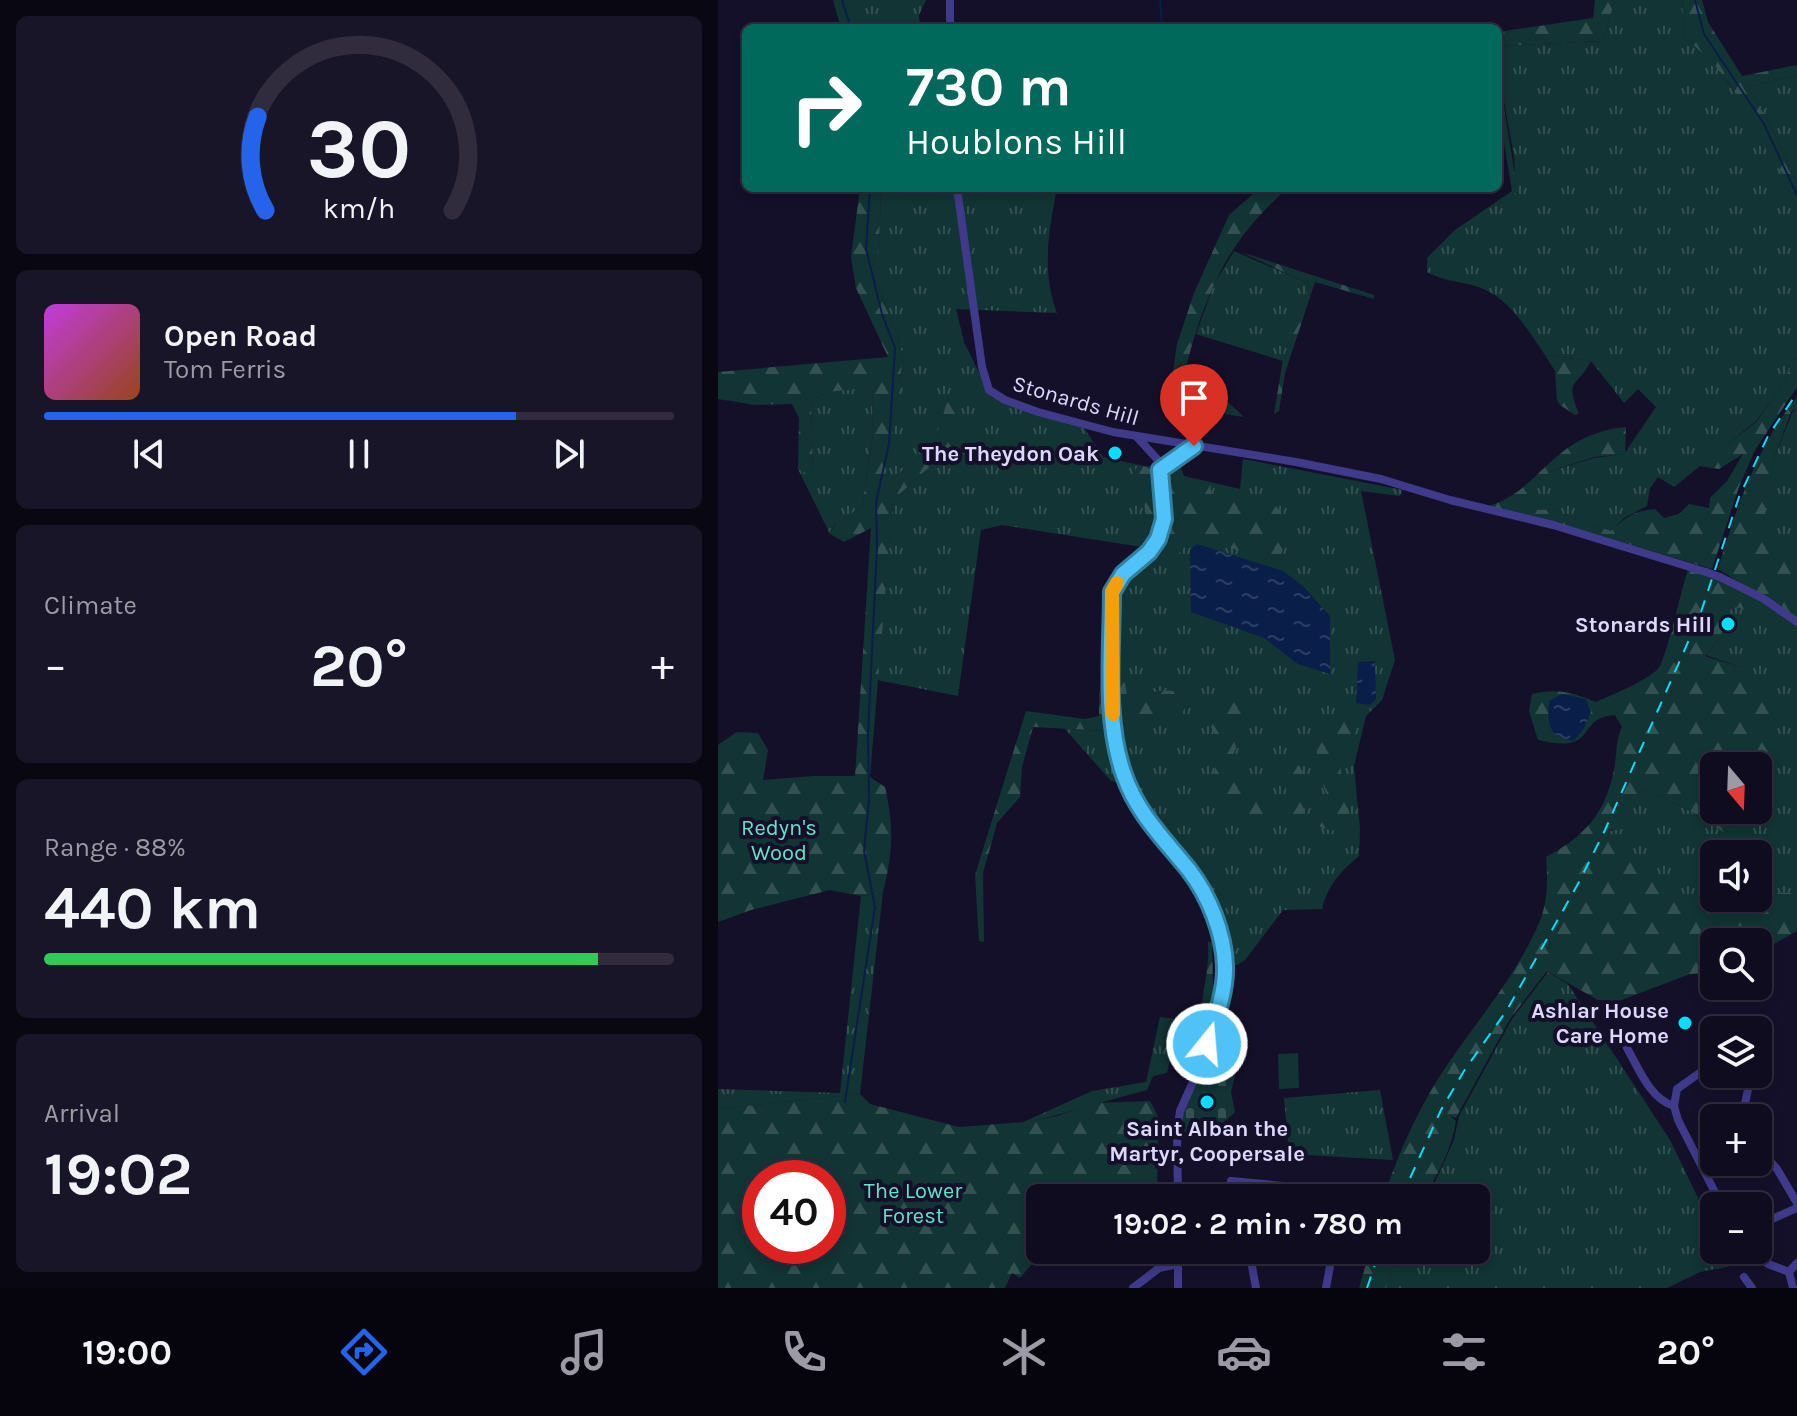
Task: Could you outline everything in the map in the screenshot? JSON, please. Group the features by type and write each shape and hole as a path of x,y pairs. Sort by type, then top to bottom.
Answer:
{"street":[{"path":"950,0 950,24"},
{"name":"Stonards Hill","path":"958,192 977,334 989,390 1005,400 1038,412 1136,437 1381,479 1450,500 1553,525 1720,577 1764,599 1797,622"},
{"path":"1136,437 1157,459 1164,519 1158,539 1149,552 1123,574 1112,592 1113,728 1124,776 1145,817 1202,888 1217,928 1225,966 1216,1015 1202,1062 1186,1094 1177,1131 1178,1184"},
{"path":"1160,470 1194,446"},
{"path":"1627,1048 1655,1094 1664,1103 1674,1106"},
{"path":"1700,1074 1677,1089 1674,1106 1715,1192"},
{"path":"1772,1163 1797,1206 1772,1219"},
{"path":"1232,1184 1231,1181 1255,1184"},
{"path":"1789,1272 1797,1263"},
{"path":"1133,1288 1159,1268 1178,1264 1178,1288"},
{"path":"1252,1264 1256,1288"},
{"path":"1326,1288 1330,1264"},
{"path":"1768,1264 1789,1272"},
{"path":"1789,1272 1793,1288"},
{"path":"1744,1277 1752,1288"}],"green space":[{"path":"833,0 926,0 919,15 920,24 840,24"},
{"path":"1595,0 1615,0 1603,41 1502,46 1502,31 1593,18"},
{"path":"1615,0 1682,0 1685,39 1706,53 1718,68 1797,193 1797,356 1776,395 1756,421 1674,487 1658,477 1650,488 1647,506 1624,518 1611,531 1557,509 1537,510 1530,490 1551,471 1594,458 1624,454 1656,407 1638,389 1624,403 1591,361 1545,355 1516,314 1487,290 1427,272 1427,258 1455,230 1512,191 1516,193 1514,157 1502,90 1502,46 1603,41"},
{"path":"1682,0 1702,0 1708,22 1742,76 1797,65 1797,75 1748,87 1772,128 1797,184 1797,193 1722,74 1685,39"},
{"path":"1797,75 1797,184 1772,128 1748,87"},
{"path":"1502,93 1518,195 1512,191 1502,131"},
{"name":"Redyn's Wood","path":"859,192 881,192 879,247 871,269 898,337 903,358 884,486 934,444 951,389 961,394 956,443 893,500 870,777 885,787 888,801 891,840 886,878 883,892 861,896 830,890 751,910 718,922 718,745 737,732 758,733 768,750 763,780 855,776 871,528 844,542 830,534 836,523 862,507 873,434 872,387 828,392 811,401 813,477 798,469 799,418 792,404 755,405 718,399 718,372 888,357 856,288 851,257"},
{"path":"881,192 1056,192 1049,235 1048,266 1057,313 956,309 964,342 991,397 1081,423 1103,457 1144,466 1180,466 1184,476 1240,489 1243,459 1403,490 1400,496 1361,491 1395,660 1382,700 1366,716 1354,766 1360,829 1359,856 1336,880 1322,909 1283,910 1245,960 1237,965 1229,966 1221,931 1202,877 1151,820 1126,780 1116,747 1114,594 1119,583 1148,548 1002,525 981,530 958,696 877,680 893,500 956,443 951,390 934,444 883,487 903,358 898,337 871,269 879,247"},
{"path":"1255,192 1283,192 1253,223 1225,263 1206,303 1182,386 1229,403 1244,417 1185,408 1170,392 1177,344 1194,293 1229,215"},
{"path":"1234,251 1309,284 1283,361 1196,334 1214,284"},
{"path":"1241,252 1374,295 1374,299 1315,282 1285,373 1279,411 1274,414 1283,359 1309,284"},
{"path":"1545,355 1591,361 1573,388 1579,413 1575,415 1557,400 1555,371"},
{"path":"1797,356 1797,387 1755,450 1739,487 1712,569 1486,507 1512,495 1578,441 1626,427 1625,454 1594,457 1551,471 1531,490 1539,501 1537,510 1557,509 1611,531 1642,511 1655,509 1664,518 1679,514 1689,504 1709,508 1710,498 1727,481 1743,454 1719,469 1699,466 1756,422 1776,395"},
{"path":"872,386 873,434 862,507 835,524 830,534 798,469 813,476 811,401 828,392"},
{"path":"1797,397 1797,410 1792,410 1774,458 1759,543 1779,541 1797,551 1797,618 1718,569 1740,501 1759,457"},
{"path":"1797,410 1797,551 1758,543 1774,458 1793,411"},
{"path":"1137,467 1156,471 1159,476 1160,526 1157,529 1147,526 1142,487 1134,472"},
{"path":"1180,467 1182,490 1191,496 1194,487 1210,483 1213,506 1237,501 1270,501 1282,515 1287,529 1278,562 1194,537 1174,559 1157,563 1173,518 1168,496 1169,474"},
{"path":"1689,567 1739,586 1797,624 1797,641 1759,614 1732,607 1719,639 1705,656 1742,668 1771,708 1773,752 1772,755 1772,752 1700,752 1700,817 1643,788 1623,829 1607,831 1718,924 1735,912 1772,912 1772,892 1797,893 1797,931 1772,945 1772,928 1700,928 1700,974 1690,974 1619,1001 1598,1000 1547,971 1510,1019 1456,1118 1450,1116 1456,1121 1451,1141 1431,1184 1388,1184 1403,1145 1430,1092 1510,977 1539,923 1547,882 1546,857 1582,832 1599,811 1610,786 1622,727 1615,715 1594,722 1579,739 1571,743 1538,740 1529,711 1532,694 1564,692 1596,702 1653,674 1665,652"},
{"path":"1730,597 1797,624 1797,893 1772,892 1772,840 1700,840 1700,909 1605,830 1612,831 1627,820 1643,788 1694,813 1700,817 1700,824 1711,824 1725,833 1733,824 1772,824 1772,752 1756,752 1742,668 1706,655 1719,639"},
{"path":"1108,630 1108,731 1033,727 1022,767 1020,797 997,823 983,873 984,942 979,941 975,875 1026,711 1085,719 1099,716"},
{"path":"1124,678 1128,701 1135,702 1158,691 1183,692 1186,706 1179,719 1165,723 1119,720 1118,681"},
{"path":"1227,701 1256,710 1238,718 1232,725 1236,748 1226,770 1248,800 1271,805 1290,801 1283,778 1284,769 1296,761 1303,772 1298,787 1305,805 1297,822 1259,819 1229,805 1214,773 1220,747 1211,727"},
{"path":"1343,715 1357,723 1340,760 1354,832 1324,828 1309,819 1319,804 1320,810 1334,813 1319,772 1318,747 1321,735"},
{"path":"1065,729 1108,731 1122,783 1111,781"},
{"path":"1711,824 1733,824 1725,833"},
{"path":"883,892 860,1094 718,1109 718,1089 840,1093 861,896"},
{"path":"1704,912 1736,912 1718,924"},
{"path":"1208,942 1212,942 1213,984 1218,988 1212,1018 1203,1016 1200,1019 1208,961"},
{"path":"1548,972 1568,984 1670,1140 1700,1202 1700,1264 1731,1266 1700,1272 1667,1288 1386,1288 1393,1264 1490,1264 1490,1184 1434,1184 1454,1140 1459,1116 1512,1019"},
{"path":"1160,1017 1211,1023 1205,1043 1178,1040 1174,1043 1167,1073 1153,1076 1147,1090 1019,1124 1092,1091 1146,1082"},
{"path":"1210,1046 1240,1055 1231,1092 1235,1112 1210,1130 1196,1136 1180,1137 1188,1095 1199,1080"},
{"path":"1298,1053 1299,1088 1279,1089 1278,1054"},
{"path":"1380,1090 1393,1160 1289,1154 1284,1098"},
{"name":"The Lower Forest","path":"860,1094 870,1104 959,1127 1026,1122 1096,1103 1150,1101 1159,1118 1157,1184 1026,1184 1026,1264 1032,1264 1020,1278 1012,1273 1005,1288 718,1288 718,1109"},
{"path":"1366,1264 1393,1264 1386,1288 1359,1288"}],"water":[{"path":"1197,544 1283,571 1303,586 1330,616 1330,674 1298,664 1264,638 1191,612 1190,550"},
{"path":"1375,661 1376,699 1370,705 1356,703 1358,662"},
{"path":"1562,694 1586,699 1591,712 1574,741 1554,733 1549,723 1549,701"}],"waterway":[{"path":"842,0 850,24"},
{"path":"1160,0 1162,24"},
{"path":"1695,0 1704,34 1764,124 1797,195"},
{"path":"845,1102 875,907 864,851 869,799 868,733 877,548 876,502 889,444 895,348 882,314 866,249 870,192"}],"railway":[{"path":"1407,1184 1441,1110 1507,1010 1605,830 1700,615 1739,497 1768,436 1797,393"},
{"path":"1367,1288 1375,1264"}],"slow traffic":[{"path":"1113,714 1112,592 1117,583"}],"place":[{"name":"The Theydon Oak","path":"1115,453"},
{"name":"Stonards Hill","path":"1728,624"},
{"name":"Ashlar House Care Home","path":"1685,1023"},
{"name":"Saint Alban the Martyr, Coopersale","path":"1207,1102"}],"route":[{"path":"1194,446 1160,470 1164,519 1158,539 1149,552 1123,574 1112,592 1113,734 1124,776 1145,817 1202,888 1217,928 1225,966 1207,1044"}]}
